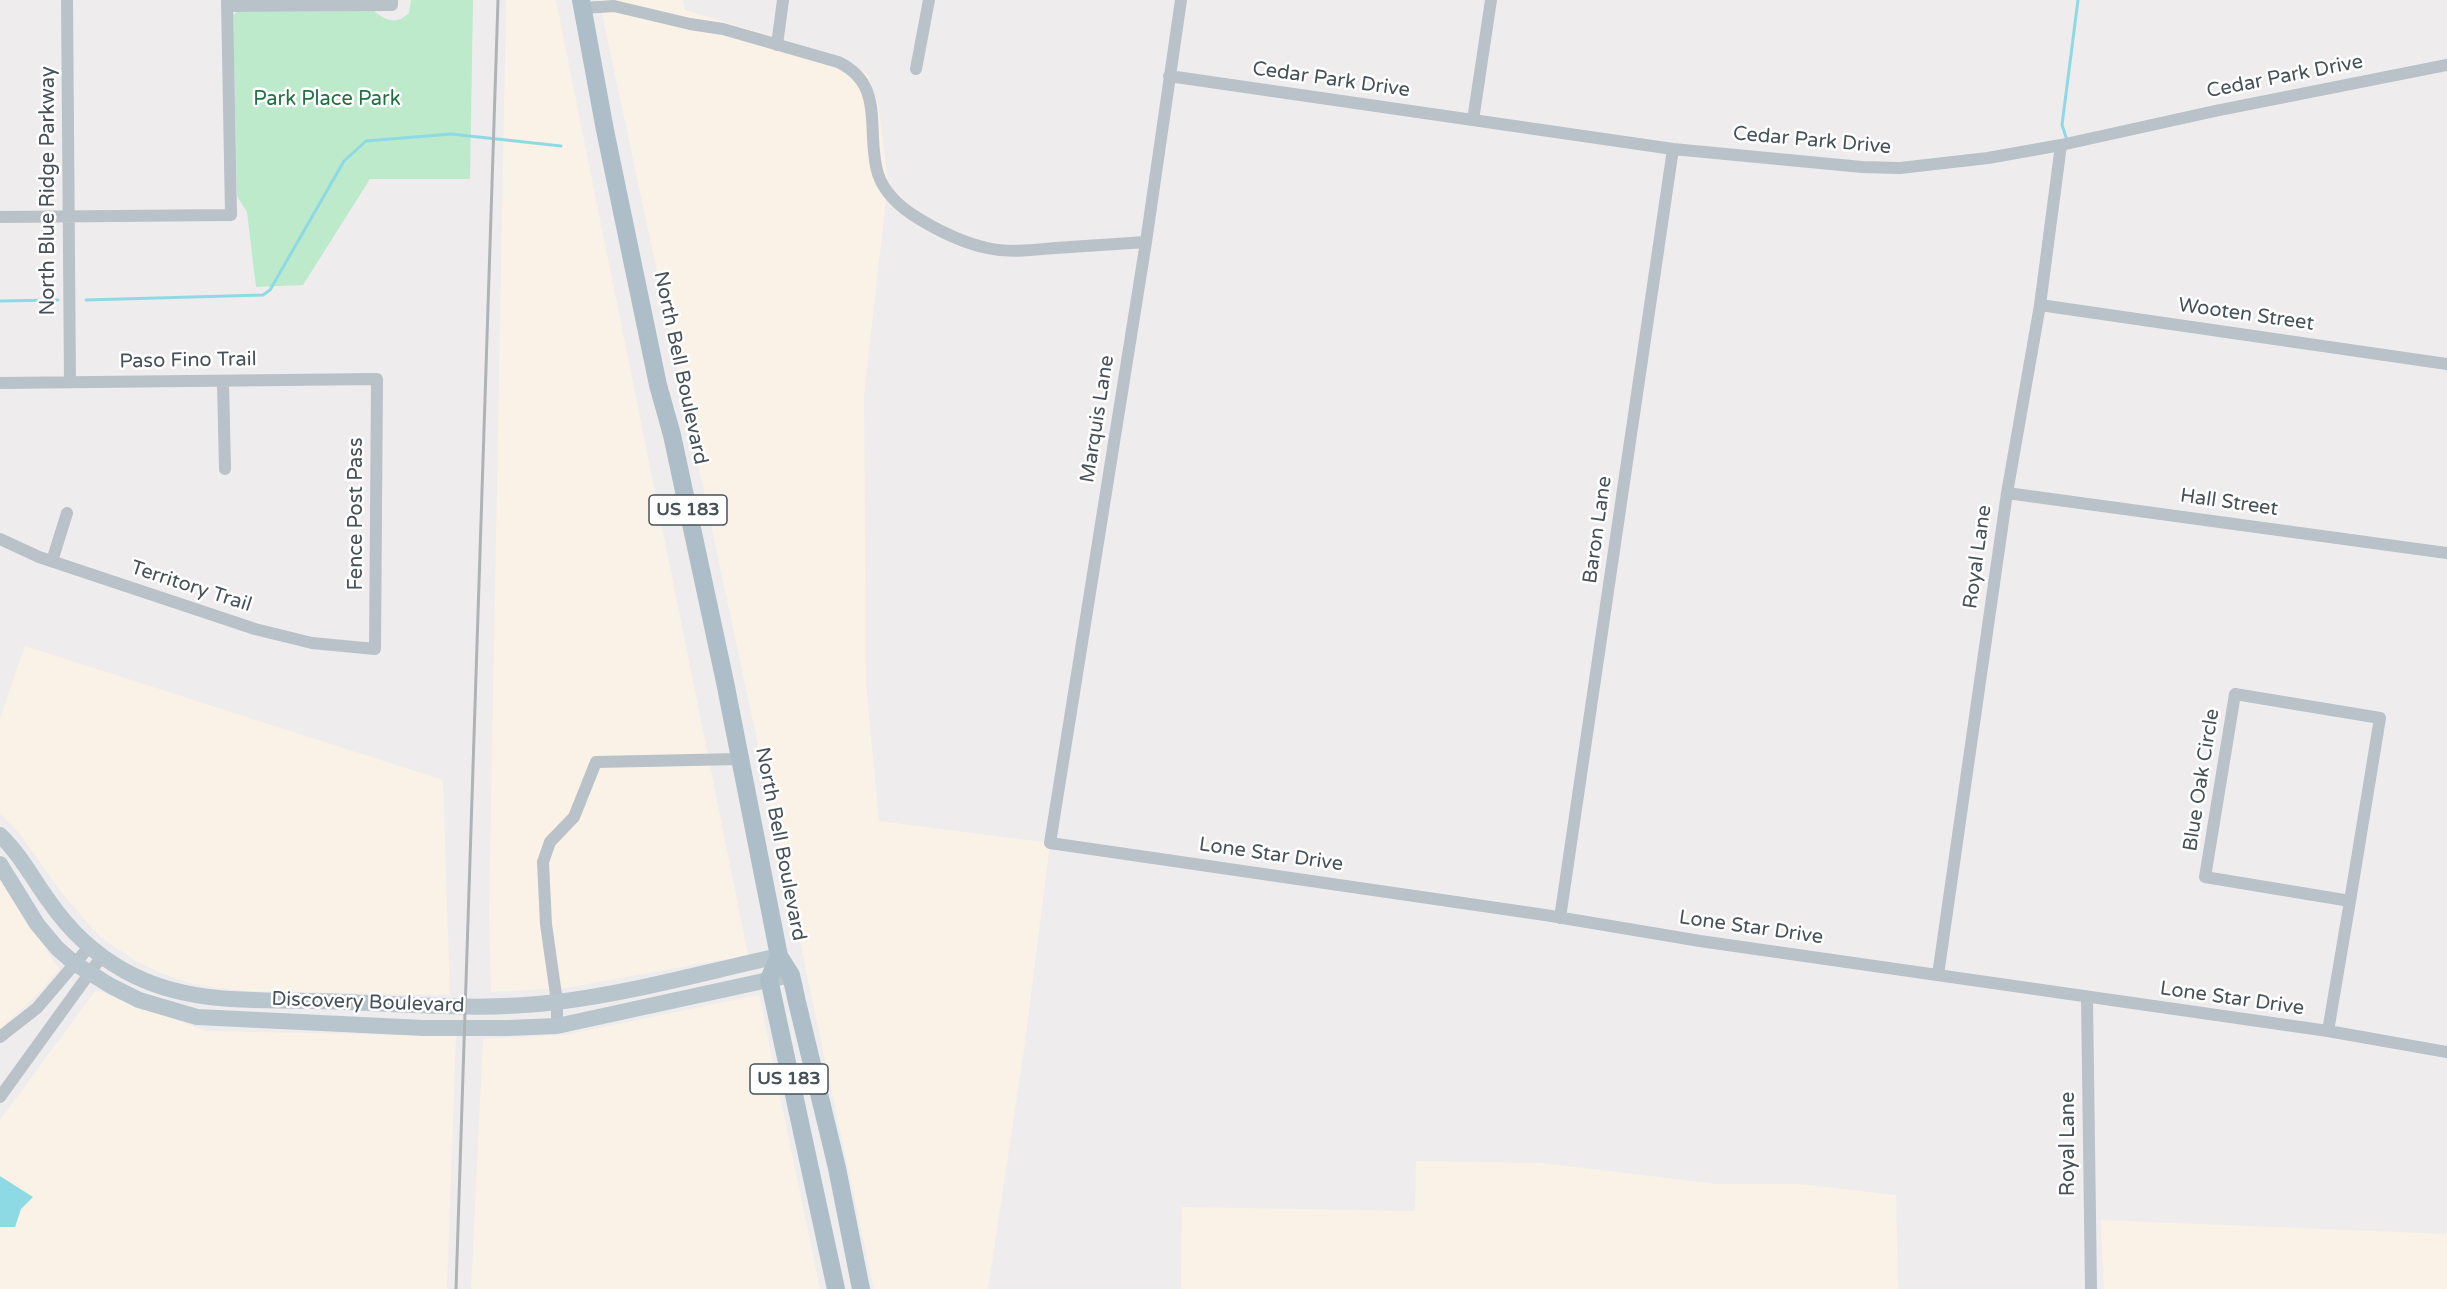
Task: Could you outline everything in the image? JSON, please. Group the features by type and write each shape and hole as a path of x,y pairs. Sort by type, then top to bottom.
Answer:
{"main road":[{"name":"North Bell Boulevard","path":"582,4 658,385 699,562 779,956 791,975 837,1168 861,1289"},
{"name":"North Bell Boulevard","path":"769,979 779,956"},
{"name":"US 183","path":"769,979 836,1289"}],"street":[{"name":"North Blue Ridge Parkway","path":"67,0 70,382"},
{"path":"777,45 783,0"},
{"path":"916,69 929,0"},
{"name":"Marquis Lane","path":"1050,843 1146,242 1168,76 1181,0"},
{"path":"1473,120 1491,0"},
{"path":"0,217 231,215 227,3 392,2"},
{"path":"582,4 614,6 680,22 723,29 838,62 851,68 861,78 870,98 875,159 885,189 912,215 960,240 988,248 1016,251 1146,242"},
{"name":"Cedar Park Drive","path":"1168,76 1673,149 1862,167 1900,168 1988,158 2061,145 2215,111 2447,65"},
{"name":"Royal Lane","path":"1938,975 2007,493 2040,305 2061,145"},
{"name":"Baron Lane","path":"1560,918 1673,149"},
{"name":"Wooten Street","path":"2040,305 2447,364"},
{"name":"Paso Fino Trail","path":"0,383 377,379"},
{"name":"Fence Post Pass","path":"375,649 377,379"},
{"path":"223,381 225,469"},
{"name":"Hall Street","path":"2007,493 2447,553"},
{"path":"52,561 67,513"},
{"name":"Territory Trail","path":"0,539 52,561 255,629 312,643 375,649"},
{"name":"Blue Oak Circle","path":"2328,1031 2350,901 2380,718 2235,694 2205,877 2350,901"},
{"path":"557,1026 557,1002 546,924 543,862 550,842 574,817 596,762 740,759"},
{"name":"Discovery Boulevard","path":"0,835 29,871 49,902 95,951 149,983 205,998 471,1006 557,1002 626,990 779,956"},
{"name":"Lone Star Drive","path":"1050,843 2087,998 2328,1031 2447,1052"},
{"name":"Discovery Boulevard","path":"0,864 37,924 57,948 74,963 89,974 139,1000 197,1017 424,1028 557,1026 791,975"},
{"path":"0,1037 37,1008 74,963 95,951"},
{"path":"0,1097 89,974 95,951"},
{"name":"Royal Lane","path":"2087,998 2091,1289"}],"shaded area":[{"path":"506,0 556,0 748,955 565,988 491,992 489,915"},
{"path":"599,0 683,0 685,10 841,57 867,74 878,103 888,182 864,395 866,684 879,821 1050,843 1024,1050 988,1289 874,1289"},
{"path":"25,646 443,780 450,995 250,991 217,988 190,983 161,973 136,961 100,937 61,892 20,834 0,814 0,718"},
{"path":"0,880 59,969 37,995 0,1029"},
{"path":"96,990 206,1031 456,1036 447,1289 0,1289 0,1120"},
{"path":"759,995 820,1289 471,1289 483,1039 565,1035"},
{"path":"1416,1161 1542,1163 1717,1184 1799,1184 1896,1195 1898,1289 1181,1289 1182,1207 1415,1211"},
{"path":"2101,1220 2447,1234 2447,1289 2104,1289"}],"green space":[{"name":"Park Place Park","path":"411,0 473,0 470,179 370,179 303,285 256,287 247,212 237,196 233,15 237,12 374,11 387,19 395,20 409,13"}],"water":[{"path":"0,1176 33,1197 21,1209 15,1227 0,1227"}],"waterway":[{"path":"2066,137 2062,125 2078,0"},
{"path":"86,300 263,295 270,290 344,161 366,141 451,134 561,146"},
{"path":"0,301 58,300"}],"railway":[{"path":"456,1289 498,0"}]}
